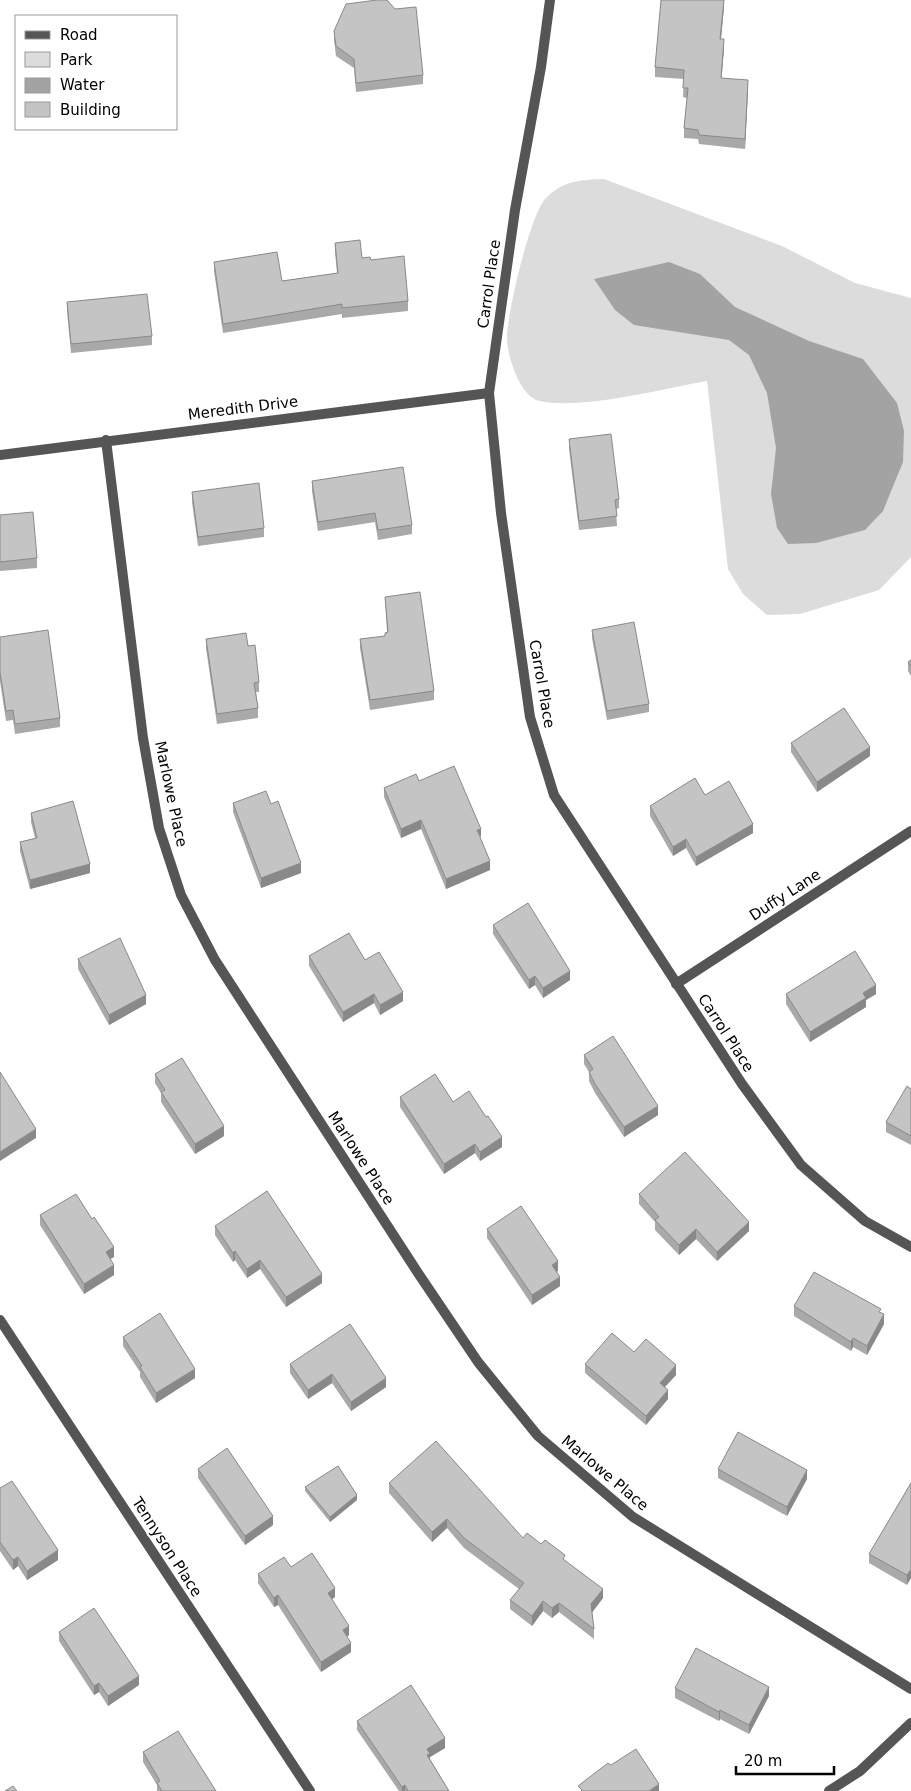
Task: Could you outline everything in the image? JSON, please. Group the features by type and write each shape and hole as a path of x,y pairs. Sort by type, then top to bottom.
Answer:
{"street":[{"name":"Carrol Place","path":"550,0 541,67 515,210 489,393 502,513 530,717 554,795 742,1084 801,1165 865,1221 911,1247"},
{"name":"Meredith Drive","path":"0,455 106,440 489,393"},
{"name":"Marlowe Place","path":"106,440 143,738 159,828 181,895 226,977 478,1362 538,1436 633,1517 911,1689"},
{"name":"Duffy Lane","path":"676,984 911,831"},
{"name":"Tennyson Place","path":"0,1320 310,1791"},
{"path":"829,1791 860,1771 911,1723"}],"green space":[{"path":"604,179 782,246 855,283 911,298 911,557 879,590 800,614 767,615 743,594 728,569 707,381 599,401 577,403 539,401 532,398 526,392 516,375 507,340 510,310 520,267 533,225 545,199 559,188 573,182"}],"water":[{"path":"669,262 700,274 735,307 809,341 863,359 897,403 904,431 903,462 883,511 865,530 816,543 788,544 777,528 771,494 776,448 767,393 749,355 729,340 634,325 615,310 594,279"}],"building":[{"path":"387,0 395,9 416,7 423,75 356,83 354,59 336,46 334,31 346,4"},
{"path":"661,0 724,0 720,39 724,39 721,78 748,80 745,139 699,135 698,130 684,128 688,88 683,88 684,70 655,67"},
{"path":"360,240 362,258 370,257 371,260 404,256 408,301 342,308 342,304 223,324 214,262 277,252 282,281 338,273 335,243"},
{"path":"147,294 152,336 71,344 67,302"},
{"path":"611,434 619,499 615,500 617,516 579,521 569,439"},
{"path":"403,467 412,525 378,530 375,513 318,522 312,481"},
{"path":"259,483 264,528 198,537 192,492"},
{"path":"33,512 37,558 0,562 0,515"},
{"path":"420,592 434,691 370,700 360,639 385,636 385,633 388,632 385,597"},
{"path":"634,622 649,704 607,711 592,630"},
{"path":"48,630 60,718 15,724 13,710 6,711 0,672 0,637"},
{"path":"246,633 248,646 255,645 259,682 254,683 258,708 217,714 206,639"},
{"path":"844,708 870,747 817,782 791,743"},
{"path":"454,766 481,829 477,830 490,861 446,879 421,820 401,829 384,788 416,774 419,781"},
{"path":"695,778 705,795 729,781 753,824 696,857 686,839 673,847 650,806"},
{"path":"266,791 271,804 278,801 301,863 261,878 233,803"},
{"path":"73,801 90,864 30,880 20,842 37,838 31,813"},
{"path":"528,903 570,971 543,988 535,976 529,980 493,925"},
{"path":"349,933 365,960 379,952 403,992 380,1005 374,994 343,1012 309,956"},
{"path":"120,938 146,995 109,1015 78,959"},
{"path":"855,951 876,985 863,993 866,998 810,1032 786,994"},
{"path":"613,1036 658,1106 624,1127 595,1084 589,1072 593,1069 584,1055"},
{"path":"182,1058 224,1126 195,1144 161,1092 165,1090 155,1074"},
{"path":"0,1072 36,1129 0,1152"},
{"path":"435,1074 453,1102 469,1091 502,1137 480,1152 475,1144 444,1164 400,1097"},
{"path":"907,1086 911,1089 911,1136 886,1122"},
{"path":"685,1152 749,1222 717,1252 696,1229 679,1245 655,1220 659,1217 639,1194"},
{"path":"267,1191 322,1274 286,1297 260,1260 247,1269 235,1251 233,1253 215,1226"},
{"path":"76,1194 92,1219 94,1217 114,1247 106,1252 114,1265 84,1284 40,1215"},
{"path":"521,1206 558,1261 552,1265 560,1277 532,1295 487,1229"},
{"path":"814,1272 881,1309 879,1312 884,1314 867,1346 853,1338 851,1342 794,1306"},
{"path":"160,1313 195,1369 156,1393 140,1367 142,1366 123,1337"},
{"path":"350,1324 386,1378 351,1402 332,1374 308,1390 290,1364"},
{"path":"612,1333 634,1352 646,1339 676,1365 660,1383 668,1390 646,1416 585,1364"},
{"path":"738,1432 807,1470 787,1507 718,1469"},
{"path":"436,1441 523,1538 527,1533 541,1544 545,1540 565,1555 563,1559 603,1589 591,1604 594,1629 559,1603 552,1608 543,1601 532,1616 510,1600 524,1583 464,1538 447,1519 432,1532 389,1483"},
{"path":"227,1448 273,1516 245,1536 198,1469"},
{"path":"338,1466 357,1495 330,1517 305,1487"},
{"path":"12,1481 58,1550 27,1571 18,1557 13,1560 0,1542 0,1488"},
{"path":"911,1483 911,1569 907,1575 869,1554"},
{"path":"312,1553 335,1588 328,1593 349,1626 343,1630 351,1643 321,1662 278,1595 274,1598 258,1574 284,1557 291,1567"},
{"path":"94,1608 139,1676 108,1696 99,1683 94,1686 59,1632"},
{"path":"696,1648 769,1687 749,1725 720,1710 719,1712 675,1688"},
{"path":"411,1685 445,1738 427,1749 430,1754 427,1755 449,1791 408,1791 405,1785 402,1787 357,1721"},
{"path":"178,1731 216,1791 162,1791 157,1783 160,1781 143,1752"},
{"path":"636,1749 659,1784 649,1791 581,1791 578,1786 608,1763 611,1765"},
{"path":"13,1786 17,1791 5,1791"}]}
